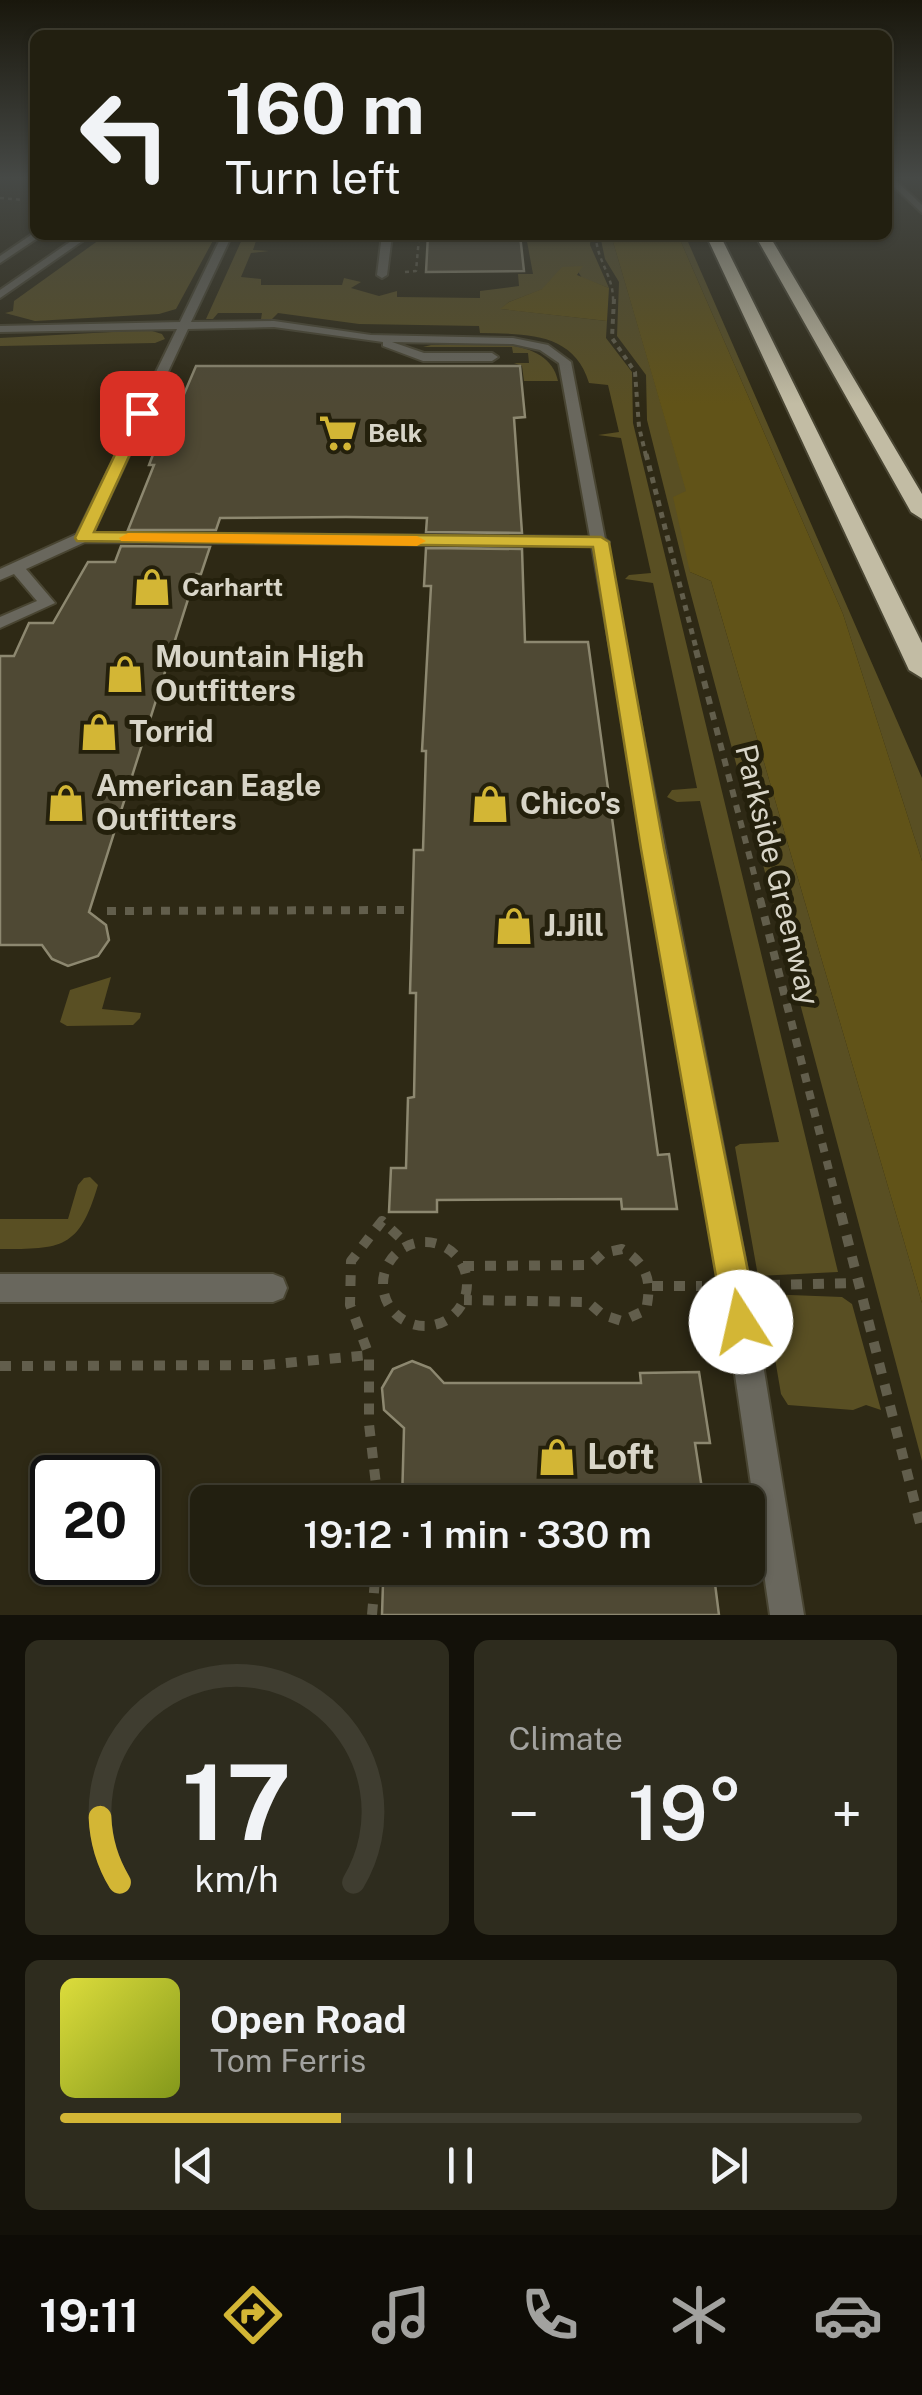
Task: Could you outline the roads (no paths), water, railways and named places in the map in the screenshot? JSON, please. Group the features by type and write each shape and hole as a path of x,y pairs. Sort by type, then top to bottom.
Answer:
{"highway":[{"path":"722,253 922,670"},
{"path":"773,253 922,512"}],"street":[{"path":"0,295 60,253"},
{"path":"83,538 217,253"},
{"path":"382,275 385,253"},
{"path":"0,328 274,324 371,338 513,341 555,352 568,370 652,849 736,1285 787,1615"},
{"path":"371,338 423,357 492,358"},
{"path":"0,575 83,538 601,542"},
{"path":"0,623 47,603 17,568"},
{"path":"0,1288 273,1288"}],"place":[{"name":"Belk","path":"338,433"},
{"name":"Carhartt","path":"152,587"},
{"name":"Mountain High Outfitters","path":"125,674"},
{"name":"Torrid","path":"99,732"},
{"name":"American Eagle Outfitters","path":"66,803"},
{"name":"Chico's","path":"490,804"},
{"name":"J.Jill","path":"514,926"},
{"name":"Loft","path":"557,1457"}]}
